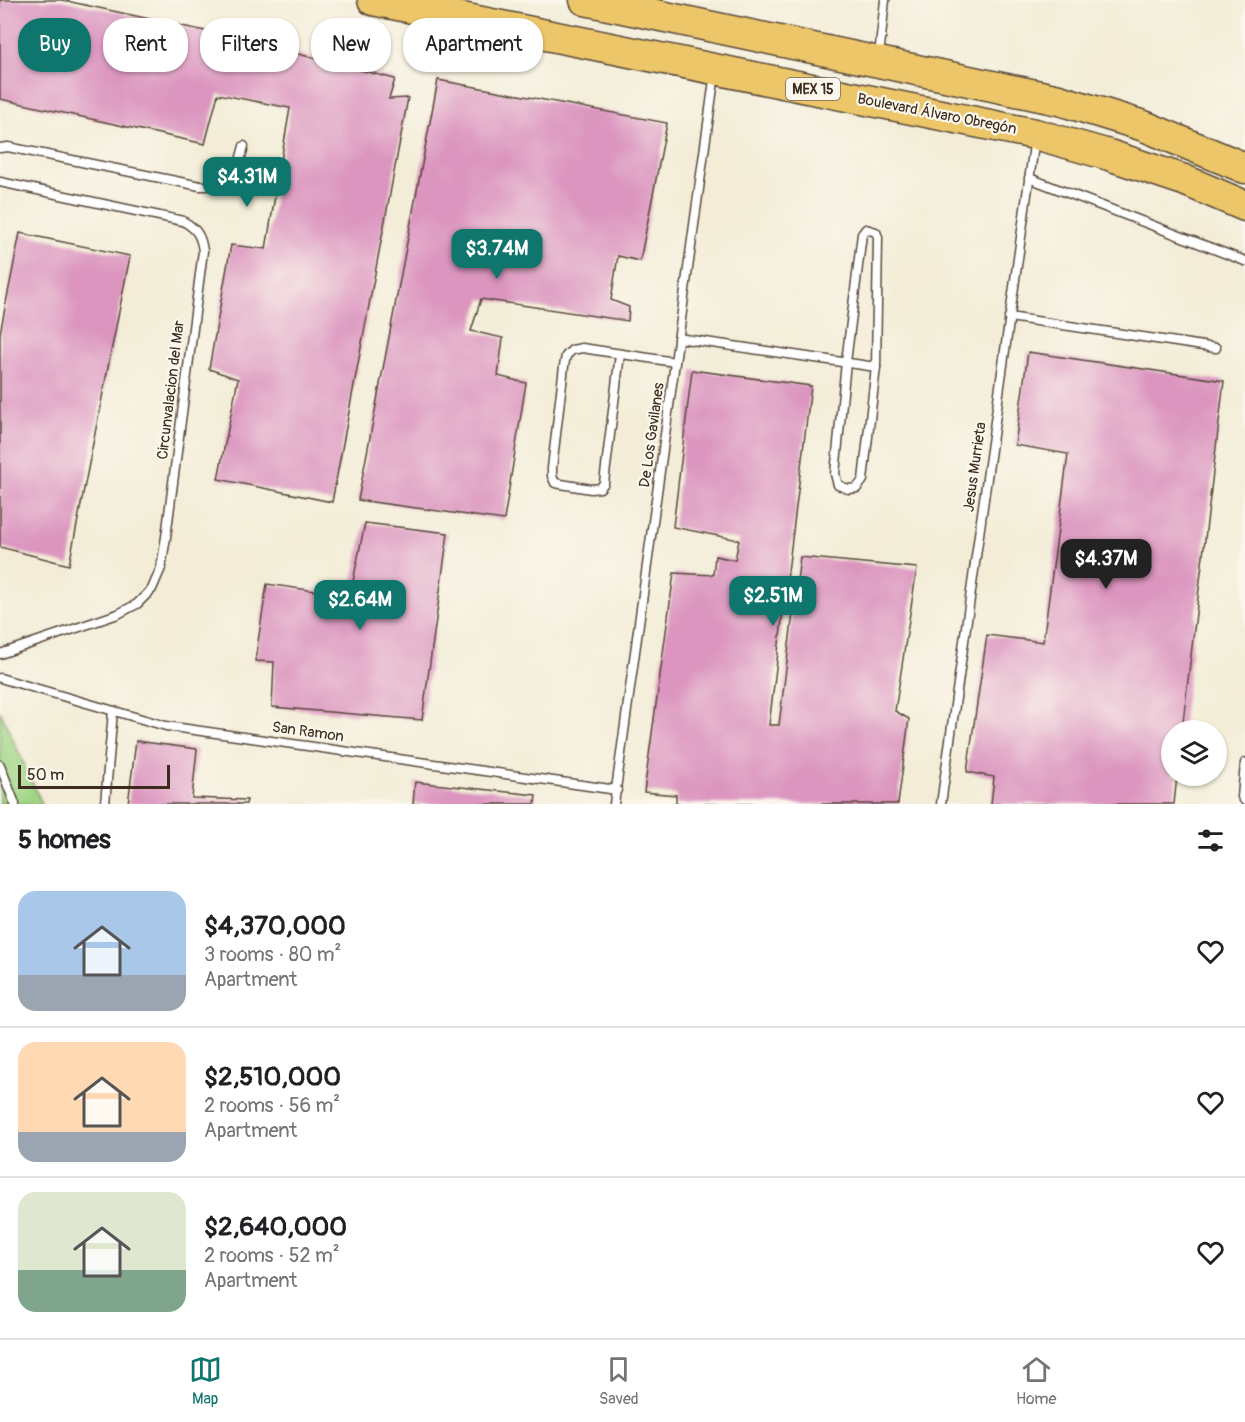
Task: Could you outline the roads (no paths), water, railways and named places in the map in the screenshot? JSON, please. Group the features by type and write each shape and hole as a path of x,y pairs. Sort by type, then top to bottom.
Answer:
{"highway":[{"name":"Boulevard Álvaro Obregón","path":"373,0 1035,134 1184,180 1245,206"},
{"path":"585,0 1059,100 1144,126 1245,168"}],"lane":[{"path":"878,62 885,0"},
{"name":"De Los Gavilanes","path":"615,804 715,70"},
{"name":"Jesus Murrieta","path":"941,804 1035,134"},
{"path":"0,148 8,147 200,186 218,186 232,177 239,166 244,146"},
{"path":"1029,178 1245,261"},
{"name":"Circunvalacion del Mar","path":"0,182 183,221 193,227 201,237 203,251 166,537 161,568 152,589 137,604 118,614 0,654"},
{"path":"866,229 871,229 878,237 876,367 863,480 857,488 848,489 838,485 835,474 846,362 862,234 866,229"},
{"path":"1009,317 1216,348"},
{"path":"678,338 876,367"},
{"path":"620,354 604,483 600,488 591,489 555,483 552,468 566,356 572,350 582,348 675,362"},
{"name":"San Ramon","path":"0,678 166,726 616,790"},
{"path":"105,804 113,711"},
{"path":"1245,763 1242,797 1245,801"},
{"path":"0,765 15,804"}]}
